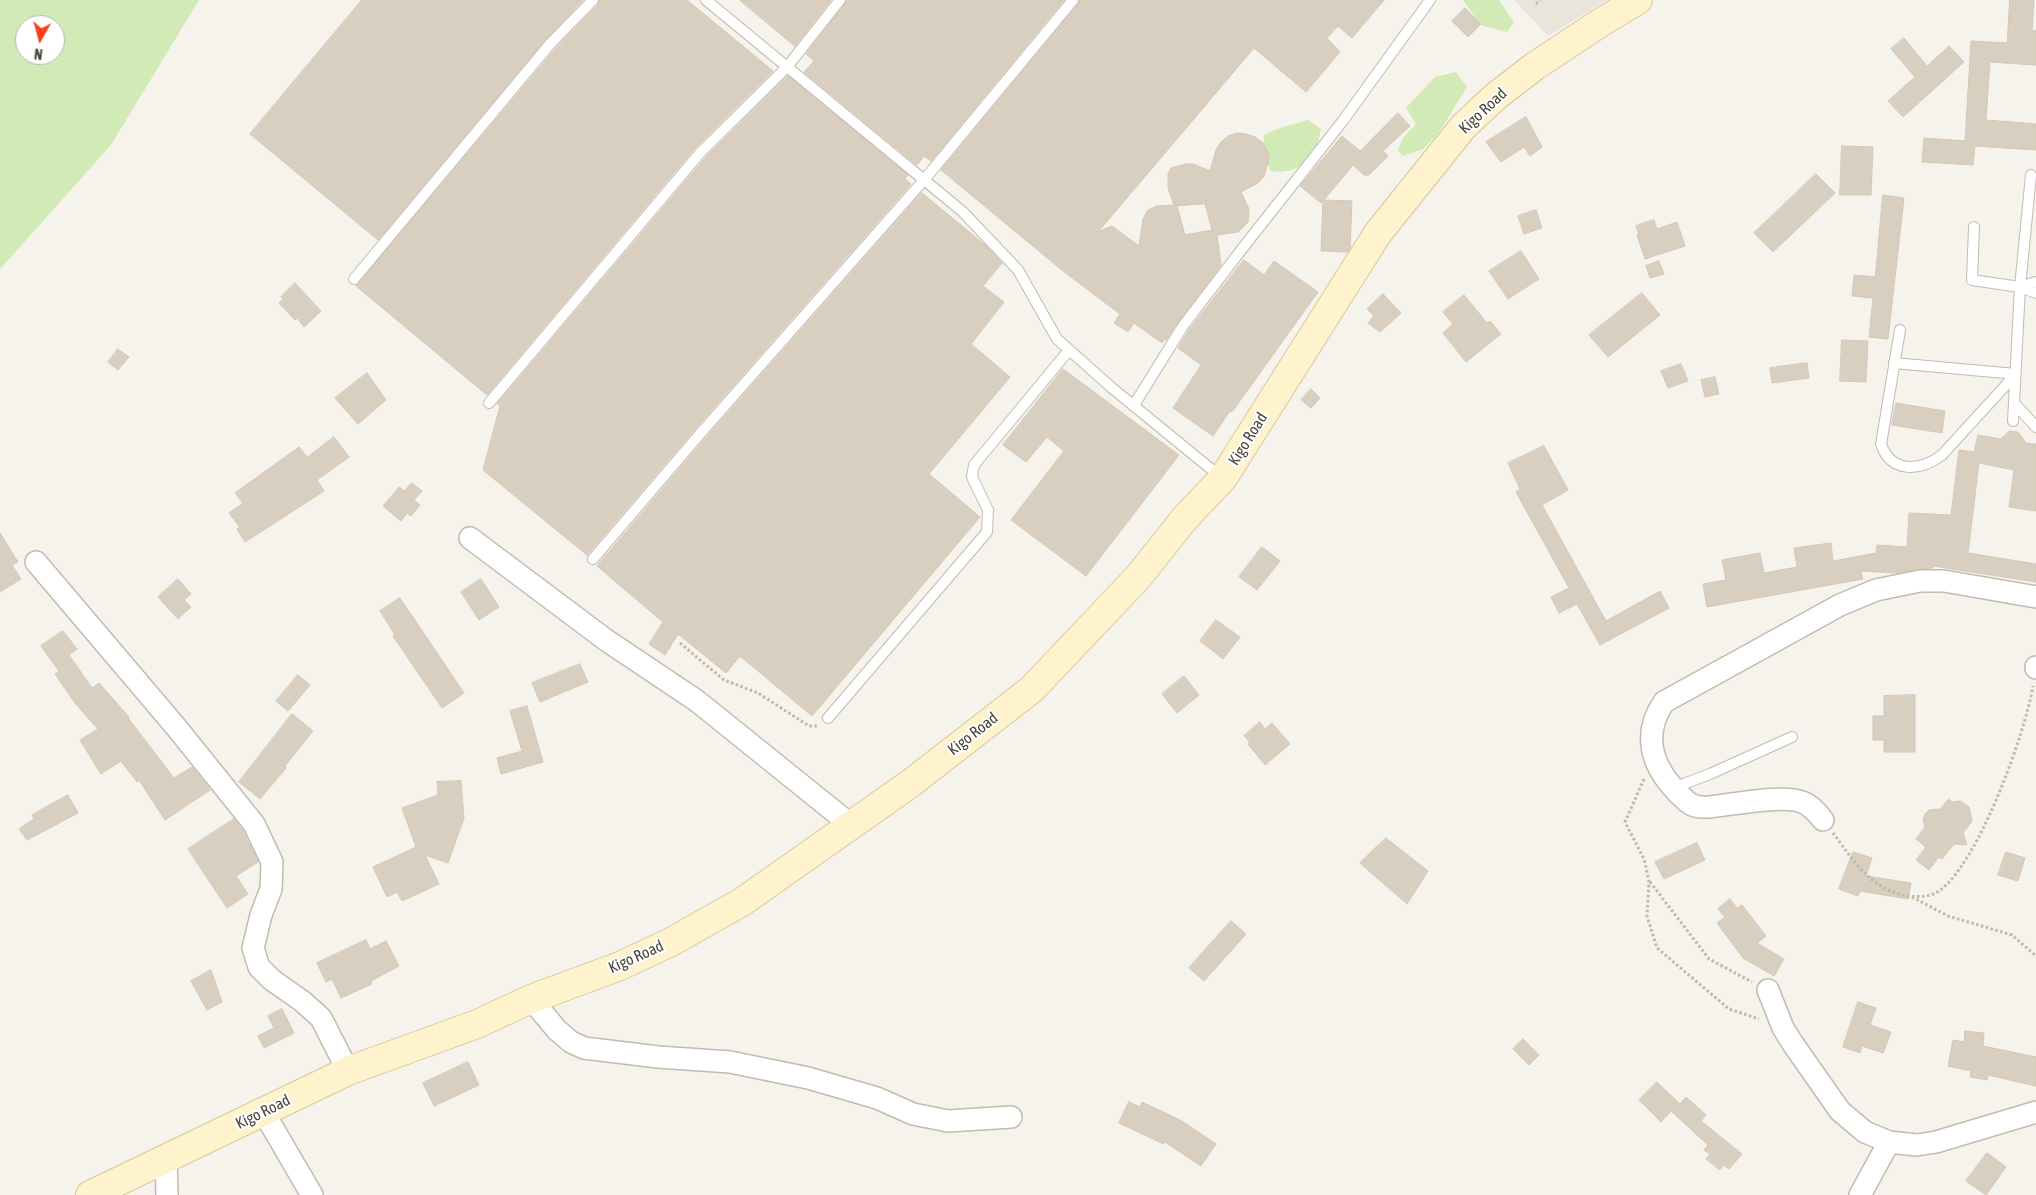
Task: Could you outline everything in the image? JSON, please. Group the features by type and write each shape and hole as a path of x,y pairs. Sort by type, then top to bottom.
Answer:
{"street":[{"name":"Kigo Road","path":"90,1195 348,1071 477,1024 531,999 620,966 671,942 742,902 911,783 1032,689 1139,576 1185,518 1222,478 1378,233 1463,127 1496,96 1535,66 1592,27 1638,0"},
{"path":"470,538 606,640 697,701 851,825"},
{"path":"36,562 176,727 254,824 272,862 271,889 261,915 253,948 259,967 272,980 302,1001 321,1018 348,1071"},
{"path":"1823,820 1814,809 1802,802 1787,799 1699,807 1690,805 1659,770 1653,756 1653,726 1656,714 1664,702 1840,605 1876,590 1920,581 1944,581 2036,596"},
{"path":"1768,990 1783,1028 1840,1111 1865,1132 1889,1142 1917,1145 1936,1142 2036,1112"},
{"path":"531,999 557,1030 571,1042 584,1048 658,1057 730,1062 808,1078 877,1098 913,1114 948,1121 1011,1116"},
{"path":"263,1111 312,1195"},
{"path":"1860,1195 1889,1142"},
{"path":"166,1159 167,1195"}],"lane":[{"path":"354,279 550,44 593,0"},
{"path":"706,0 962,212 1018,270 1057,339 1112,388 1222,478"},
{"path":"489,403 700,153 787,67 840,0"},
{"path":"593,559 699,435 924,180 1073,0"},
{"path":"1134,405 1183,326 1342,122 1430,0"},
{"path":"2012,421 2020,287 2031,175"},
{"path":"1974,227 1972,280 2020,287 2036,293"},
{"path":"2020,287 2036,282"},
{"path":"1900,330 1882,444 1885,455 1909,468 1932,463 1942,455 2016,374"},
{"path":"828,718 987,532 988,510 972,476 974,465 1069,350"},
{"path":"1894,363 2016,374"},
{"path":"2014,403 2036,427"},
{"path":"1673,788 1710,774 1792,737"}],"path":[{"path":"1536,4 1540,0"},
{"path":"680,643 724,680 758,693 808,726 817,726 828,718"},
{"path":"1823,820 1863,872 1875,883 1889,891 1910,896 1926,896 1939,892 1970,856 1997,798 2023,726 2036,668"},
{"path":"1653,756 1625,822 1644,859 1649,881 1647,916 1657,948 1729,1009 1783,1028"},
{"path":"1649,881 1709,959 1768,990"},
{"path":"1910,896 1948,916 2012,935 2036,956"}],"shaded area":[{"path":"1514,0 1607,0 1548,36"}],"green space":[{"path":"0,0 199,0 111,145 0,269"},
{"path":"1463,0 1499,0 1514,22 1507,32 1481,25"},
{"path":"1456,72 1467,87 1438,134 1423,149 1403,156 1398,150 1403,138 1416,124 1406,108 1435,77"},
{"path":"1308,120 1321,129 1317,145 1310,158 1292,170 1271,171 1263,156 1264,135"}],"building":[{"path":"362,0 583,0 545,40 378,240 250,134"},
{"path":"600,0 687,0 773,71 695,148 487,395 356,286 555,49 598,5"},
{"path":"740,0 831,0 795,46"},
{"path":"847,0 1064,0 931,161 924,156 917,165 804,72 814,61 806,54"},
{"path":"1080,0 1384,0 1352,38 1338,26 1327,38 1340,52 1306,92 1254,48 1098,232 1112,226 1139,246 1143,219 1148,210 1157,206 1174,205 1168,188 1168,174 1171,168 1193,164 1210,171 1216,150 1221,142 1228,136 1237,133 1255,137 1262,142 1267,150 1269,159 1264,176 1258,183 1241,192 1249,209 1248,222 1238,232 1217,235 1221,265 1162,343 1134,323 1128,332 1114,323 1120,314 1063,271 941,170","holes":["1205,204 1212,230 1185,235 1177,206"]},
{"path":"2010,0 2034,0 2032,30 2036,31 2036,65 1990,62 1986,120 2036,124 2036,150 1975,146 1973,165 1922,162 1924,138 1965,141 1971,41 2007,43"},
{"path":"1465,8 1481,24 1468,37 1452,21"},
{"path":"1904,38 1927,66 1949,46 1964,62 1903,117 1888,101 1915,77 1891,49"},
{"path":"788,76 908,175 905,179 911,184 694,430 587,555 483,470 500,406 497,404 705,158"},
{"path":"1398,113 1410,126 1383,151 1388,156 1369,175 1364,175 1353,165 1324,200 1352,201 1350,249 1347,252 1321,251 1323,201 1321,203 1300,186 1342,136 1360,151"},
{"path":"1526,117 1542,147 1530,156 1524,147 1501,162 1486,142"},
{"path":"1842,146 1873,147 1871,195 1840,195"},
{"path":"1816,174 1835,193 1773,252 1754,233"},
{"path":"922,193 985,245 1002,263 983,286 1004,302 971,344 1010,377 929,474 980,517 812,716 740,656 726,673 678,634 665,655 649,644 663,622 597,566 704,440"},
{"path":"1883,195 1904,198 1888,339 1869,337 1873,298 1852,296 1854,275 1875,277"},
{"path":"1536,210 1542,228 1524,234 1518,216"},
{"path":"1654,220 1657,229 1677,222 1685,246 1645,259 1636,226"},
{"path":"1521,251 1539,279 1508,299 1489,271"},
{"path":"1244,260 1264,275 1274,261 1318,292 1213,436 1173,408 1201,365 1178,348 1189,330"},
{"path":"1659,261 1664,274 1650,278 1646,266"},
{"path":"295,283 321,311 304,327 297,318 295,320 279,303 283,299 281,297"},
{"path":"1642,293 1660,315 1608,357 1589,335"},
{"path":"1383,294 1401,313 1380,332 1368,323 1374,316 1367,309"},
{"path":"1464,295 1487,323 1490,321 1501,334 1466,362 1443,333 1453,324 1443,312"},
{"path":"1842,340 1868,341 1866,382 1840,381"},
{"path":"118,349 129,357 118,370 108,362"},
{"path":"1807,363 1809,378 1772,383 1770,368"},
{"path":"1681,364 1688,381 1668,388 1661,371"},
{"path":"1063,369 1179,455 1086,576 1011,520 1064,451 1047,437 1026,462 1003,445"},
{"path":"367,373 386,400 358,424 335,398"},
{"path":"1715,377 1719,394 1705,397 1701,380"},
{"path":"1311,389 1320,398 1311,408 1301,400"},
{"path":"1896,403 1945,411 1942,433 1892,425"},
{"path":"2010,431 2018,432 2026,443 2036,444 2036,511 2009,507 2014,470 1979,463 1968,553 2036,564 2036,582 1933,566 1933,568 1895,573 1861,571 1863,579 1707,607 1703,584 1726,580 1722,560 1760,553 1764,573 1797,567 1794,548 1831,543 1833,561 1876,553 1877,545 1907,547 1909,513 1951,515 1959,450 1974,452 1978,435 2000,439"},
{"path":"334,437 349,457 317,480 324,491 245,542 237,529 240,527 229,513 243,503 235,493 299,447 307,457"},
{"path":"1544,446 1568,490 1542,505 1606,621 1660,591 1669,608 1600,645 1577,604 1559,613 1551,597 1569,588 1516,492 1520,489 1508,463"},
{"path":"412,483 422,491 414,500 420,505 411,516 407,513 401,521 383,506 399,487 404,491"},
{"path":"0,533 18,562 12,565 21,579 0,592"},
{"path":"1262,547 1280,561 1257,590 1239,577"},
{"path":"178,579 191,594 184,600 191,607 178,619 158,597"},
{"path":"481,579 499,607 479,620 461,592"},
{"path":"400,598 464,693 442,708 393,636 395,635 380,611"},
{"path":"1216,620 1240,637 1223,659 1200,641"},
{"path":"63,631 77,649 69,655 92,688 99,683 129,717 174,778 192,767 210,790 165,820 139,780 137,782 121,761 101,774 80,740 98,729 75,703 55,674 59,671 41,646"},
{"path":"580,664 588,682 540,702 532,683"},
{"path":"298,675 310,685 288,711 276,701"},
{"path":"1184,676 1199,695 1177,713 1162,694"},
{"path":"1915,695 1915,752 1884,752 1884,740 1873,740 1873,716 1884,716 1884,696"},
{"path":"527,706 543,762 501,774 497,758 522,751 510,711"},
{"path":"292,714 313,731 260,799 239,782"},
{"path":"1260,722 1265,729 1272,723 1290,744 1265,765 1244,736"},
{"path":"461,781 464,818 448,863 425,855 439,884 402,901 397,892 387,897 373,867 416,847 402,808 438,795 437,782"},
{"path":"68,795 78,813 27,840 19,829 34,819 32,815"},
{"path":"1949,799 1952,802 1961,801 1969,807 1972,821 1963,833 1967,845 1954,844 1942,859 1939,857 1929,870 1916,860 1926,847 1916,839 1925,827 1923,819 1925,814 1929,810 1940,809"},
{"path":"234,819 243,831 258,862 236,876 248,894 227,908 188,849"},
{"path":"1386,838 1428,871 1407,904 1360,863"},
{"path":"1697,843 1705,860 1664,879 1655,862"},
{"path":"1853,852 1872,858 1866,876 1911,883 1908,899 1860,891 1858,896 1839,889"},
{"path":"2006,852 2025,858 2018,881 1998,875"},
{"path":"1730,899 1737,908 1742,905 1766,936 1757,943 1784,959 1774,976 1743,958 1717,923 1725,917 1718,909"},
{"path":"1231,921 1246,934 1204,981 1189,968"},
{"path":"366,940 370,949 386,941 399,966 371,981 372,984 341,998 332,979 326,982 317,963"},
{"path":"211,970 222,1002 207,1010 191,981"},
{"path":"1858,1002 1876,1008 1870,1025 1891,1032 1883,1053 1862,1046 1860,1053 1843,1047"},
{"path":"282,1009 294,1033 264,1048 258,1036 274,1028 268,1016"},
{"path":"1965,1031 1984,1033 1983,1046 2036,1057 2036,1086 1988,1075 1987,1080 1970,1077 1971,1071 1948,1066 1953,1040 1964,1042"},
{"path":"1523,1039 1539,1055 1529,1065 1513,1049"},
{"path":"468,1062 479,1085 434,1106 423,1083"},
{"path":"1657,1082 1680,1104 1686,1097 1706,1115 1701,1121 1742,1154 1729,1169 1724,1165 1720,1170 1706,1159 1710,1154 1704,1150 1708,1145 1671,1111 1661,1122 1639,1100"},
{"path":"1129,1102 1140,1107 1142,1102 1182,1121 1216,1144 1201,1166 1165,1142 1164,1144 1119,1123"},
{"path":"1987,1153 2006,1167 1986,1195 1966,1181"}]}
